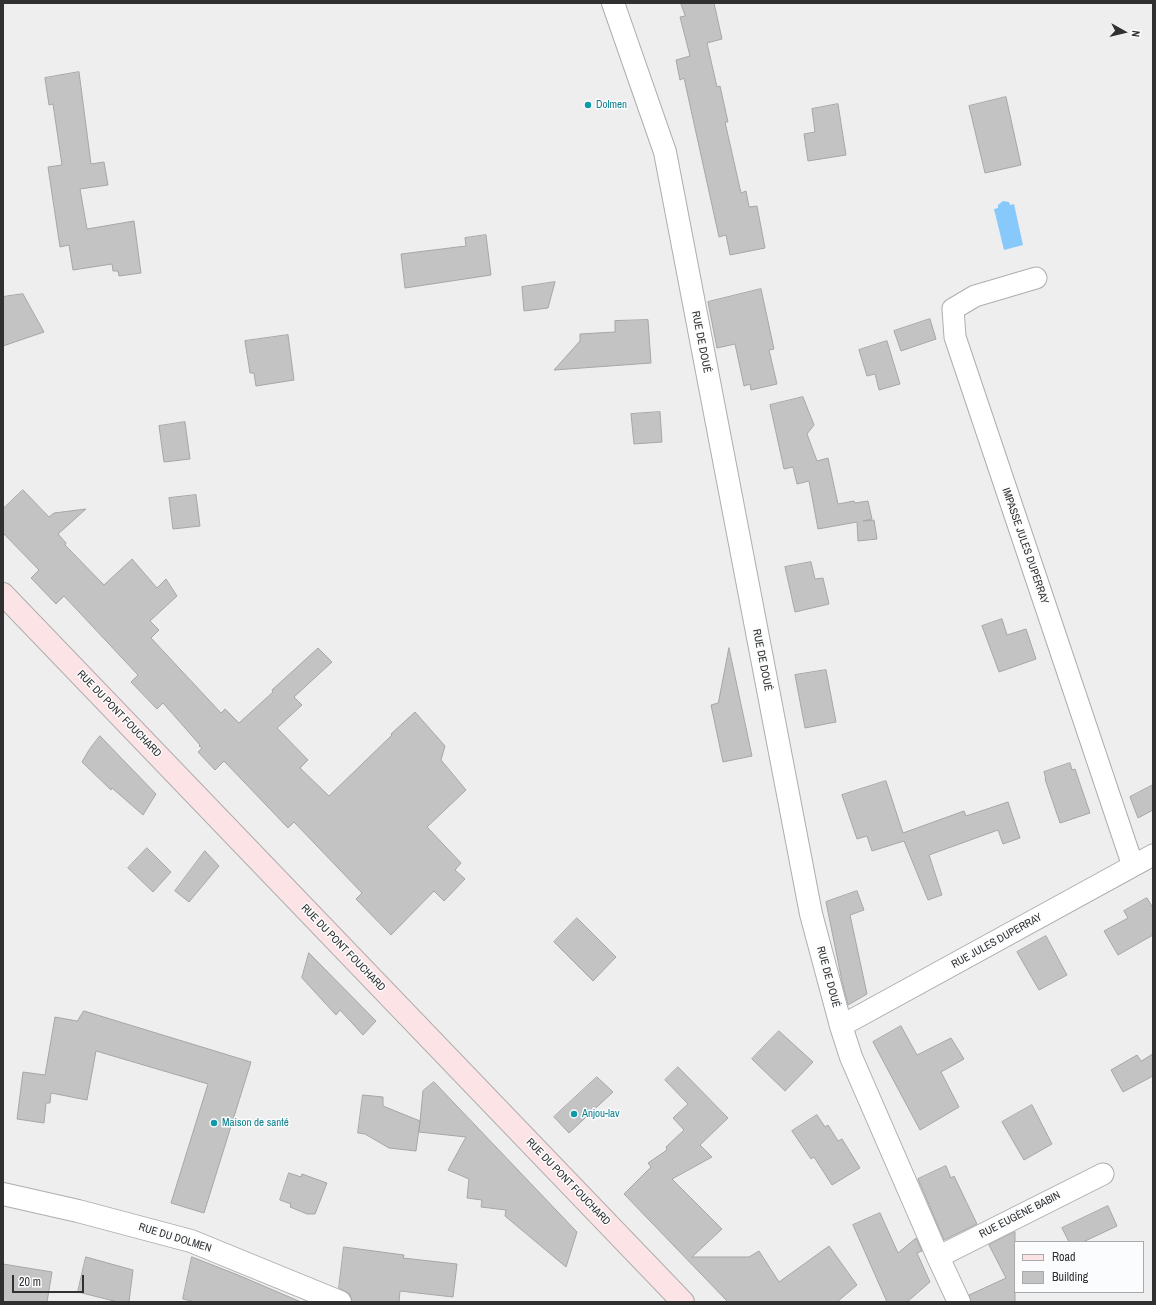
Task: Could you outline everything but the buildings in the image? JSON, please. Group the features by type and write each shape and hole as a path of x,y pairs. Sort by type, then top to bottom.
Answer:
{"main road":[{"name":"RUE DU PONT FOUCHARD","path":"3,594 683,1302"}],"street":[{"name":"RUE DE DOUÉ","path":"613,3 665,152 811,914 841,1026 852,1057 938,1257 959,1302"},
{"name":"IMPASSE JULES DUPERRAY","path":"1036,278 975,296 953,309 955,337 1133,866"},
{"name":"RUE JULES DUPERRAY","path":"841,1026 1153,855"},
{"name":"RUE EUGÈNE BABIN","path":"938,1257 1103,1174"},
{"name":"RUE DU DOLMEN","path":"3,1194 78,1211 191,1241 340,1302"}],"water":[{"path":"1003,201 1009,202 1010,205 1014,204 1023,245 1004,250 994,209 998,208 998,205"}],"place":[{"name":"Dolmen","path":"588,105"},
{"name":"Anjou-lav","path":"574,1114"},
{"name":"Maison de santé","path":"214,1123"}]}
